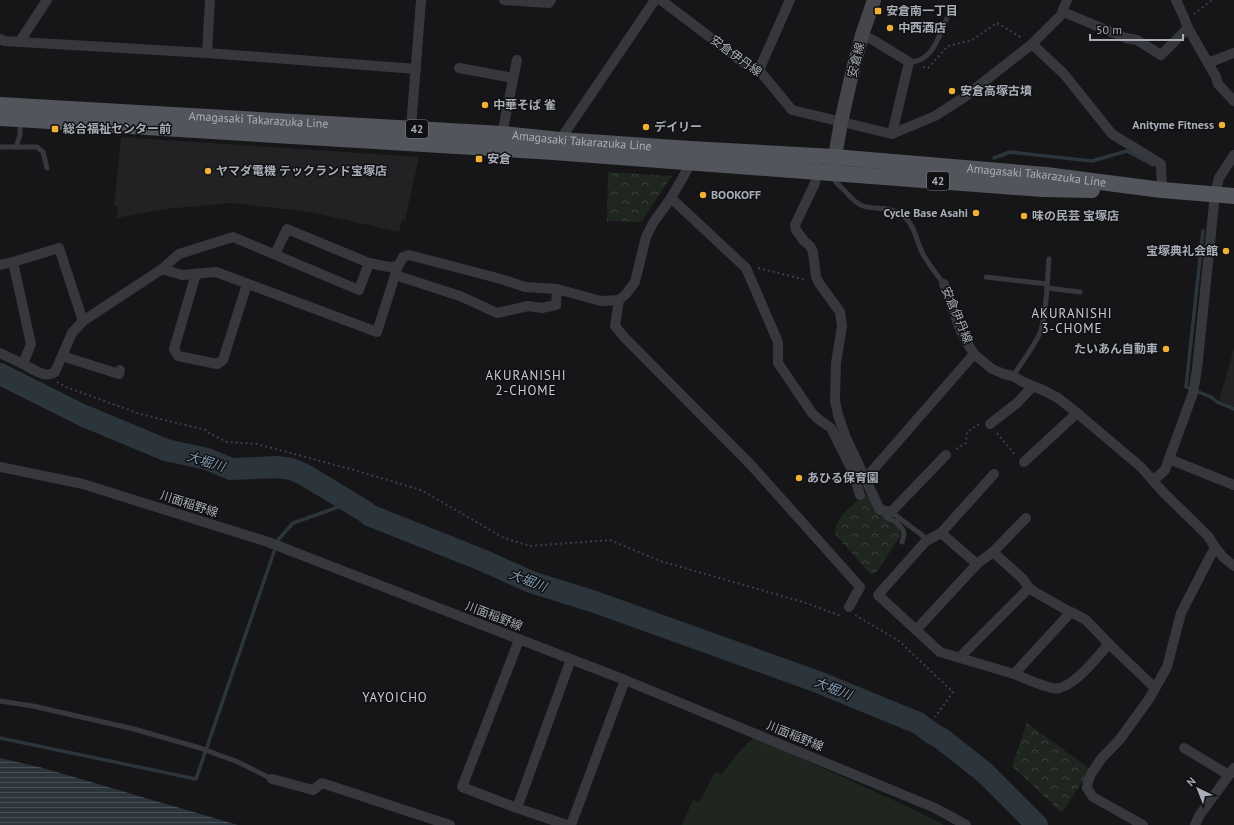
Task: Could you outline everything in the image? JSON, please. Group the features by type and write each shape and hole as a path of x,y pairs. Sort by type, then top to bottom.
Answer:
{"main road":[{"name":"Amagasaki Takarazuka Line","path":"0,104 502,134 825,173 1043,189 1162,190"},
{"name":"Amagasaki Takarazuka Line","path":"0,118 553,152 690,156 834,157 1046,175 1162,190 1234,196"}],"street":[{"path":"20,41 47,0"},
{"path":"207,53 210,0"},
{"path":"411,128 421,0"},
{"path":"504,0 549,3 551,0"},
{"path":"560,140 655,0"},
{"name":"安倉伊丹線","path":"661,0 745,64 759,70 792,110 892,134"},
{"path":"759,70 790,0"},
{"name":"安倉線","path":"841,122 862,35 874,0"},
{"path":"892,134 935,116 990,78 1032,44 1061,15 1067,0"},
{"path":"1176,0 1186,24 1216,77 1218,84 1234,101"},
{"path":"1063,12 1126,38 1137,40 1161,55 1186,24"},
{"path":"862,35 873,40 908,62 892,134"},
{"path":"0,39 4,41 207,53 416,69"},
{"path":"1032,44 1064,74 1112,134 1161,164 1162,190"},
{"path":"1208,63 1234,53"},
{"path":"502,134 517,60"},
{"path":"458,68 513,78"},
{"path":"841,122 834,157 825,173 814,183 795,225 796,230 804,241 810,246 813,252 816,277 819,284 840,312 842,326 836,363 835,401 838,415 846,438 880,510 891,512 946,455"},
{"path":"1154,480 1165,470 1193,392 1196,377 1215,194 1219,178 1234,155"},
{"path":"162,269 182,274 216,272 377,332 396,270 403,257 409,255 525,287 557,289 601,301 619,300 626,294 635,282 646,237 653,223 671,198 690,156"},
{"path":"671,198 746,268 778,342 778,363 812,413 818,420 831,428 853,472 860,495"},
{"path":"274,254 287,229 369,263 389,267 497,313 528,306 542,308 556,305 557,289"},
{"path":"0,353 46,375 51,375 55,372 72,333 83,321 162,269 180,254 233,237 359,290 369,263"},
{"path":"0,265 59,248 83,321"},
{"path":"13,262 31,344 23,364"},
{"path":"196,274 174,349 178,356 217,364 223,360 247,284"},
{"name":"安倉伊丹線","path":"944,284 960,329 974,354 992,369 1013,376 1022,382 1058,398 1077,412 1141,467 1164,493 1208,536 1215,547 1234,566"},
{"path":"619,300 615,326 624,337 752,466 860,587 852,611"},
{"path":"865,479 974,354"},
{"path":"62,356 119,373"},
{"path":"990,424 1017,402 1033,386"},
{"path":"1024,462 1077,412"},
{"path":"1169,459 1234,485"},
{"name":"川面稲野線","path":"0,467 83,484 268,542 625,680 935,808 966,825"},
{"path":"994,474 941,533 926,541 878,596 940,652 1014,674 1053,689 1068,685 1076,679 1109,644"},
{"path":"916,630 977,564 993,552 1026,518"},
{"path":"941,533 977,564"},
{"path":"1144,825 1093,797 1087,788 1088,781 1101,759 1120,740 1149,699 1167,667 1181,614 1215,547"},
{"path":"993,552 1023,579 1029,588 1086,620 1155,688"},
{"path":"959,658 1029,588"},
{"path":"1014,674 1070,612"},
{"path":"519,640 462,787 567,825"},
{"path":"517,808 571,659"},
{"path":"571,825 625,680"},
{"path":"1184,748 1232,772 1199,816 1195,825"},
{"path":"272,779 313,790 322,784 450,825"}],"lane":[{"path":"908,62 917,62 928,55 939,39 948,16"},
{"path":"16,147 20,134 20,119"},
{"path":"0,147 37,147 43,152 47,168"},
{"name":"安倉伊丹線","path":"825,173 857,203 864,206 898,212 906,219 912,226 919,246 925,257 944,284"},
{"path":"1013,376 1035,344 1040,332 1044,317 1049,259"},
{"path":"986,277 1080,292"},
{"path":"902,542 904,530 896,522 887,518 885,515 891,512 922,535 926,541"},
{"path":"0,701 32,706 134,729 201,748 238,762 272,779"}],"path":[{"path":"1186,24 1197,12 1212,0"},
{"path":"908,62 915,66 928,68 948,46 972,40 997,23 1032,44"},
{"path":"746,268 749,266 811,281"},
{"path":"51,375 54,381 66,387 140,414 206,430 227,442 257,444 421,490 504,538 530,546 610,540 660,561 803,602 841,616"},
{"path":"990,424 1020,461 1024,462"},
{"path":"852,611 899,641 953,692 935,717"}],"shaded area":[{"path":"121,137 419,157 405,221 402,220 399,232 310,212 231,203 165,209 116,218 118,207 114,206"},
{"path":"1234,348 1234,407 1219,401"},
{"path":"0,758 43,768 238,825 0,825"}],"green space":[{"path":"608,172 672,176 641,222 607,221"},
{"path":"864,495 871,498 890,523 897,527 901,535 876,573 870,574 835,534 841,517"},
{"path":"1027,723 1090,769 1062,813 1012,766"},
{"path":"754,737 915,810 944,825 682,825 693,800 699,802 716,771 722,775 736,755"}],"waterway":[{"path":"994,158 1010,152 1092,161 1127,151 1153,165"},
{"path":"1203,231 1186,387 1211,397 1217,402 1234,409"},
{"name":"大堀川","path":"0,374 82,415 166,450 207,459 231,469 277,467 291,469 305,475 369,515 482,560 531,582 595,602 818,682 918,723 942,739 985,773 1037,825"},
{"path":"0,738 196,779 278,540 293,523 350,503"}],"place":[{"name":"安倉南一丁目","path":"878,11"},
{"name":"中西酒店","path":"890,28"},
{"name":"安倉高塚古墳","path":"952,91"},
{"name":"中華そば 雀","path":"485,105"},
{"name":"Anityme Fitness","path":"1222,125"},
{"name":"デイリー","path":"646,127"},
{"name":"総合福祉センター前","path":"55,129"},
{"name":"安倉","path":"479,159"},
{"name":"ヤマダ電機 テックランド宝塚店","path":"208,171"},
{"name":"BOOKOFF","path":"703,195"},
{"name":"Cycle Base Asahi","path":"976,213"},
{"name":"味の民芸 宝塚店","path":"1024,216"},
{"name":"宝塚典礼会館","path":"1226,251"},
{"name":"たいあん自動車","path":"1166,349"},
{"name":"あひる保育園","path":"799,478"}],"district":[{"name":"AKURANISHI 3-CHOME","path":"1072,320"},
{"name":"AKURANISHI 2-CHOME","path":"526,382"},
{"name":"YAYOICHO","path":"395,697"}]}
